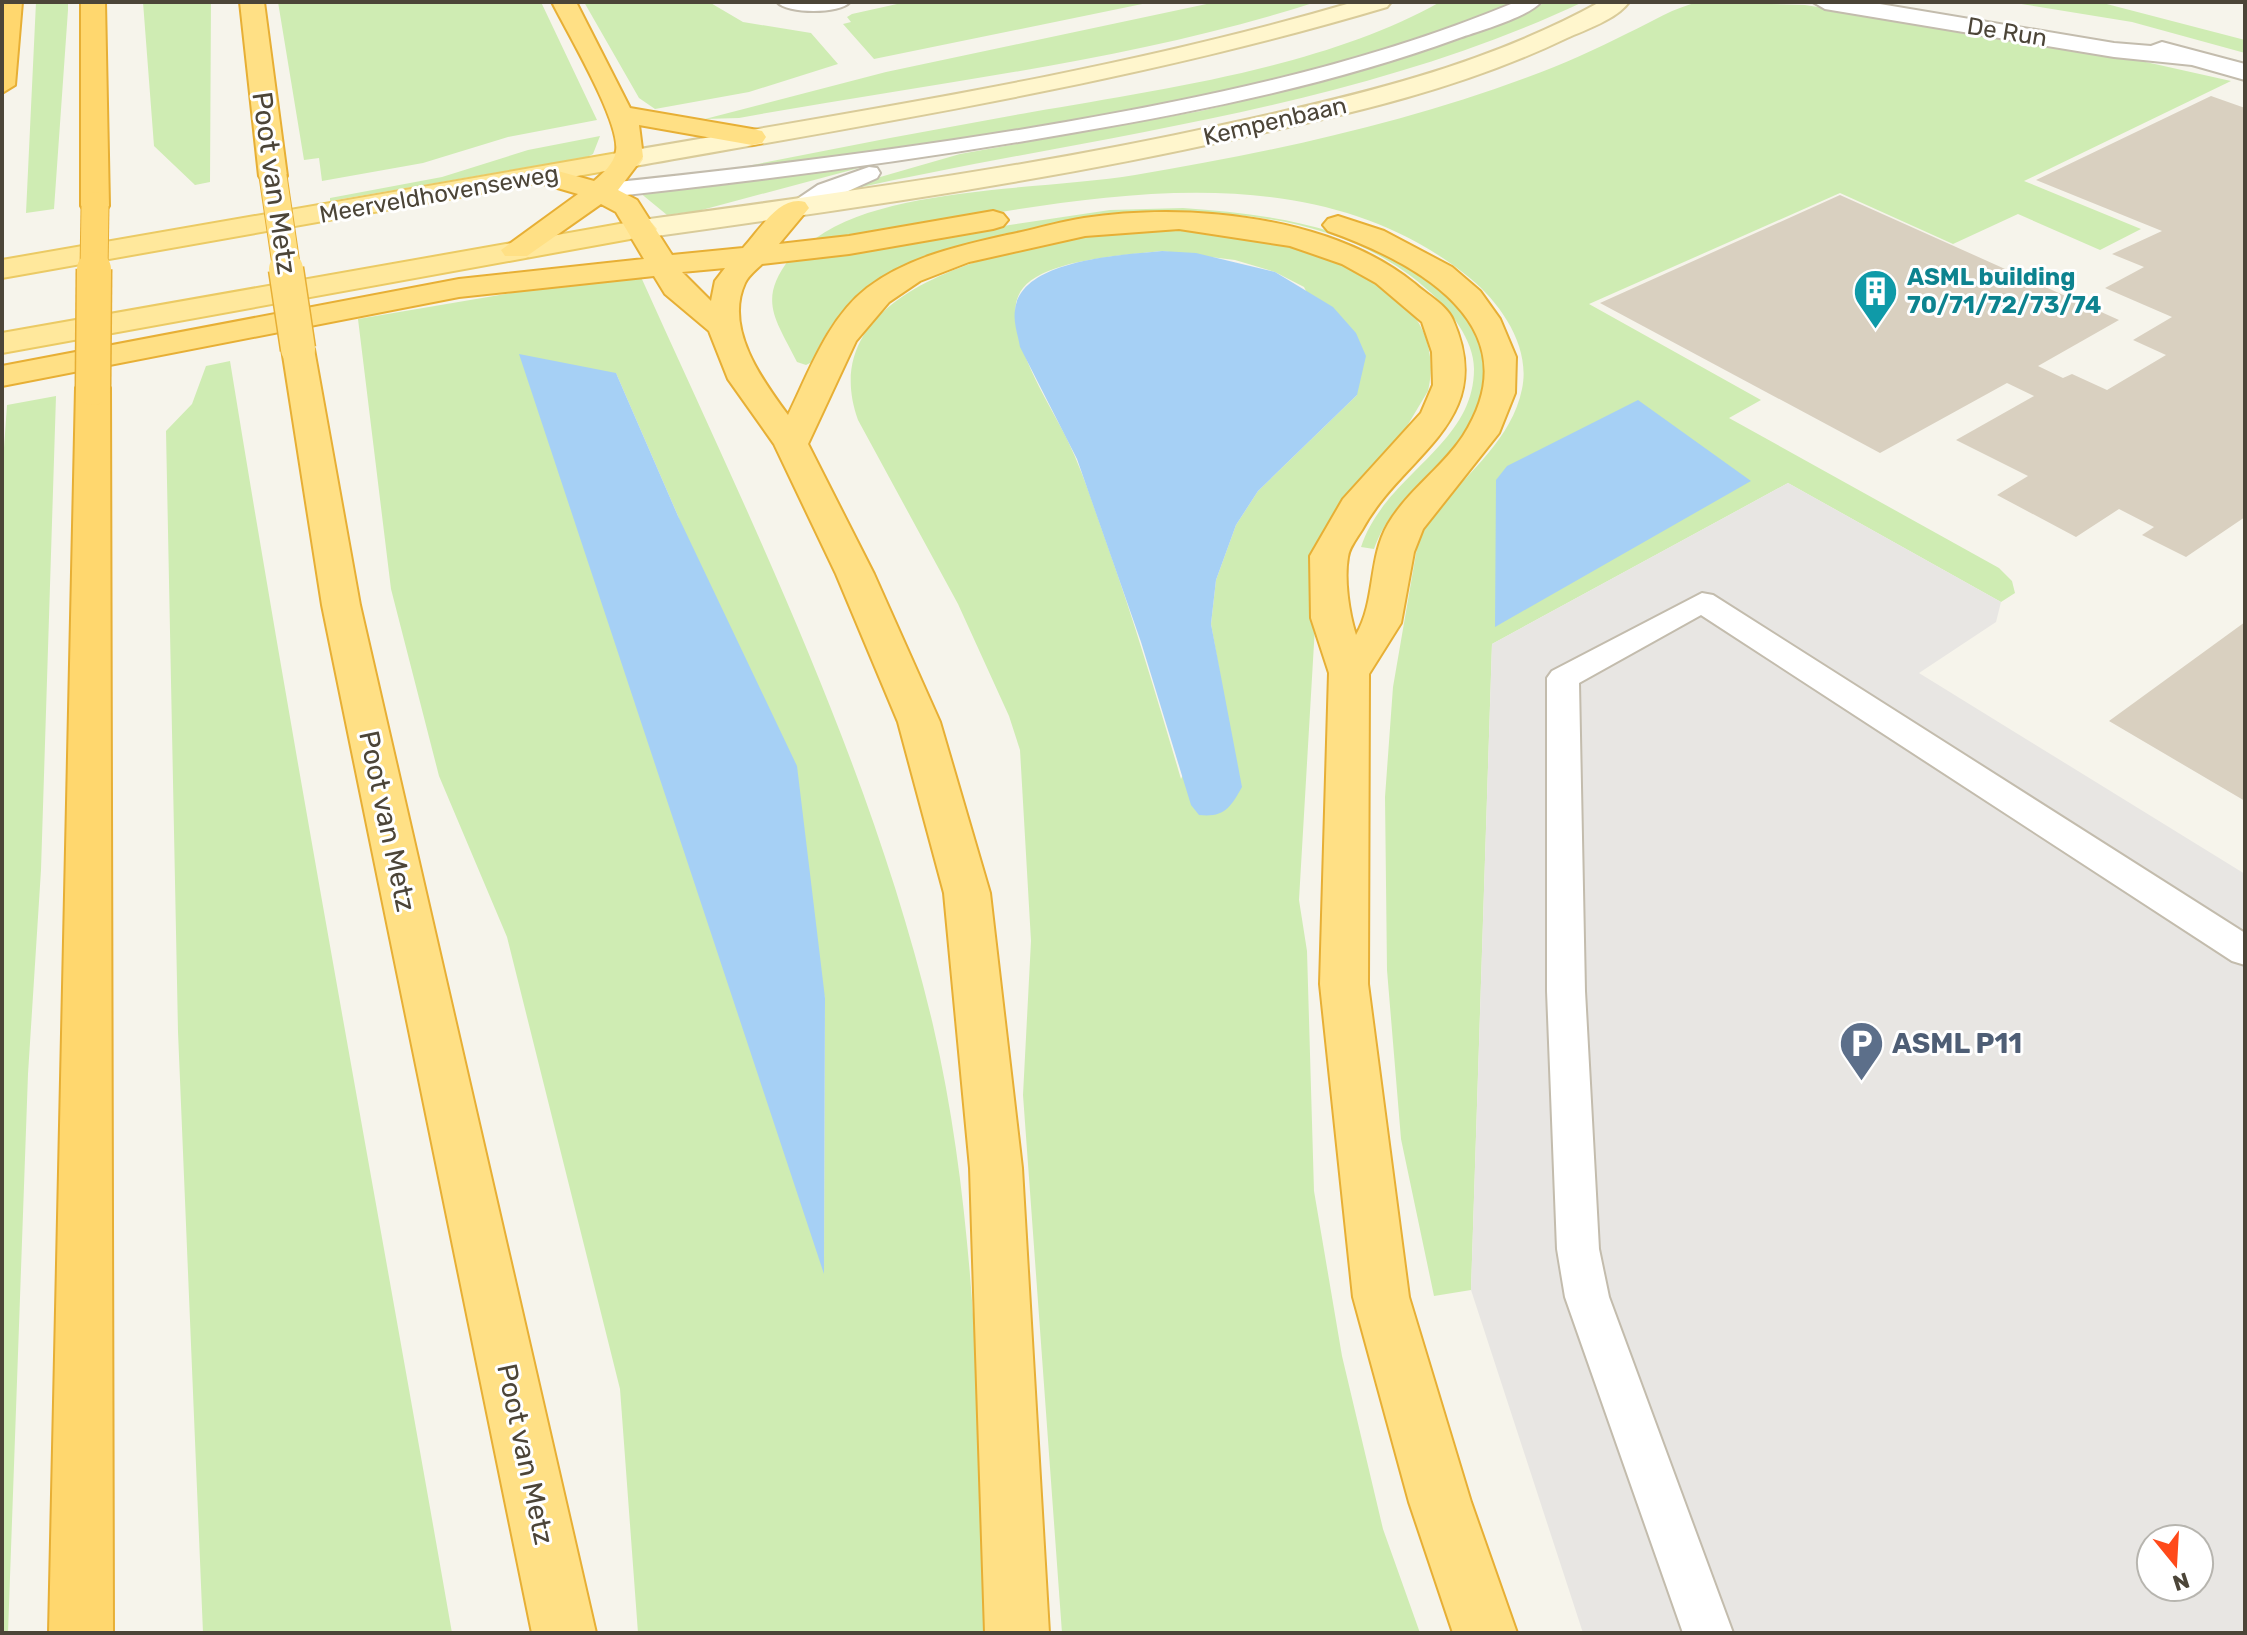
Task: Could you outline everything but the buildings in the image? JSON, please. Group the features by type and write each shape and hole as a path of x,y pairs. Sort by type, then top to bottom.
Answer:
{"highway":[{"path":"2,85 10,2"},
{"path":"81,1633 95,206 93,2"},
{"name":"Poot van Metz","path":"252,2 298,349 341,605 564,1633"},
{"path":"516,250 598,191 629,159 631,138 564,2"},
{"path":"621,114 752,137"},
{"path":"547,176 598,191 627,206 676,287 723,327 745,379 791,444 861,587 919,722 967,893 996,1168 1017,1633"},
{"path":"2,376 459,288 873,242 1080,205 1186,200 1263,206 1321,219 1399,247 1435,269 1461,287 1486,315 1503,370 1482,434 1411,516 1396,545 1384,619 1349,673"},
{"path":"723,327 730,281 795,208"},
{"path":"791,444 840,341 862,310 878,295 932,264 1002,243 1134,221 1234,226 1329,248 1387,277 1437,318 1448,352 1450,385 1437,416 1356,507 1329,556 1331,618 1349,673 1344,984 1381,1297 1440,1502 1485,1633"}],"main road":[{"name":"Meerveldhovenseweg","path":"2,269 547,176 1132,69 1228,47 1379,2"},
{"name":"Kempenbaan","path":"795,208 919,190 1195,140 1415,87 1475,69 1548,40 1617,2"},
{"path":"2,343 516,250 795,208"}],"street":[{"path":"789,2 838,2"},
{"name":"De Run","path":"1825,2 2114,50 2190,58"},
{"name":"De Run","path":"1947,2 2113,33 2245,72"}],"lane":[{"name":"Kempenbaan","path":"942,151 1243,96 1360,66 1455,34 1532,2"},
{"path":"598,191 942,151"},
{"path":"795,208 826,190 870,172 942,151"},
{"path":"1708,1633 1592,1311 1578,1249 1566,991 1563,678 1702,602 2245,951"}],"green space":[{"path":"36,2 68,2 68,10 54,209 26,213"},
{"path":"143,2 211,2 210,182 195,185 154,146"},
{"path":"278,2 541,2 597,120 508,137 423,163 322,181 319,158 304,160"},
{"path":"584,2 709,2 743,22 811,33 838,64 749,92 655,109 639,98"},
{"path":"906,2 1152,2 874,59 843,24 851,22 847,17 852,14"},
{"path":"1216,2 1316,2 1246,23 1102,56 739,118 705,119 886,72"},
{"path":"1440,2 1519,2 1469,23 1274,84 926,150 698,211 667,215 639,192 645,187 790,157 1242,73 1346,43"},
{"path":"1547,2 1583,2 1495,39 1405,70 1314,95 1128,135 848,190 842,188 960,154 1201,111 1319,83 1458,40"},
{"path":"1700,2 1805,5 2083,48 2231,81 2024,181 2141,229 2100,250 2018,214 1953,244 1840,193 1589,304 1761,400 1729,418 1999,568 2012,581 2015,593 2001,602 1788,483 1492,644 1471,1290 1434,1296 1401,1139 1387,970 1385,797 1393,687 1419,536 1505,430 1522,389 1524,373 1518,342 1503,314 1471,279 1414,241 1352,215 1288,200 1221,193 1153,194 1018,209 863,237 816,238 846,221 883,208 925,199 1135,175 1284,147 1383,123 1541,72 1672,11"},
{"path":"2009,2 2099,2 2245,40 2245,53 2132,22"},
{"path":"600,136 593,154 587,157 330,201 330,198 442,177 528,150"},
{"path":"1183,208 1250,214 1316,227 1348,237 1407,266 1435,286 1459,309 1473,330 1485,370 1481,403 1458,442 1397,508 1374,549 1361,547 1373,522 1389,499 1445,440 1460,419 1470,396 1473,358 1460,326 1430,292 1388,260 1341,238 1290,223 1238,215 1184,213 1078,222 994,237 930,255 900,268 873,285 848,305 828,331 812,362 806,365 797,362 773,310 774,286 790,258 1110,210"},
{"path":"1151,229 1236,236 1285,245 1334,260 1377,282 1410,310 1428,346 1428,391 1318,575 1299,900 1307,951 1314,1191 1342,1356 1383,1529 1420,1633 1062,1633 1023,1095 1031,941 1020,750 1009,716 958,604 858,420 851,370 868,329 902,297 949,272 1003,254 1109,233","holes":["1162,251 1235,260 1275,272 1304,287 1357,395 1258,491 1236,525 1216,580 1211,624 1223,692 1181,779 1128,605 1084,479 1020,342 1016,303 1023,288 1034,278 1088,260"]},
{"path":"641,277 805,645 877,833 933,1025 960,1175 974,1328 987,1633 638,1633 620,1389 507,937 439,776 391,589 358,319 523,291","holes":["616,373 678,516 825,998 824,1271"]},
{"path":"230,361 452,1633 203,1633 178,1032 166,431 192,404 206,366"},
{"path":"56,396 41,870 28,1074 8,1633 2,1633 2,476 7,405"}],"shaded area":[{"name":"ASML P11","path":"1788,483 2001,602 1996,622 1919,673 2245,874 2245,1633 1583,1633 1471,1290 1492,644"}],"water":[{"path":"1162,251 1196,253 1275,272 1333,307 1356,333 1366,356 1357,395 1258,491 1236,525 1216,580 1211,624 1242,787 1226,810 1215,815 1199,815 1191,805 1141,642 1077,459 1020,347 1015,319 1021,293 1053,270 1100,258"},
{"path":"519,354 616,373 678,516 797,766 825,998 824,1274"},
{"path":"1638,400 1751,481 1495,627 1496,480 1507,466"}],"place":[{"name":"ASML building 70/71/72/73/74","path":"1876,330"},
{"name":"ASML P11","path":"1861,1082"}]}
